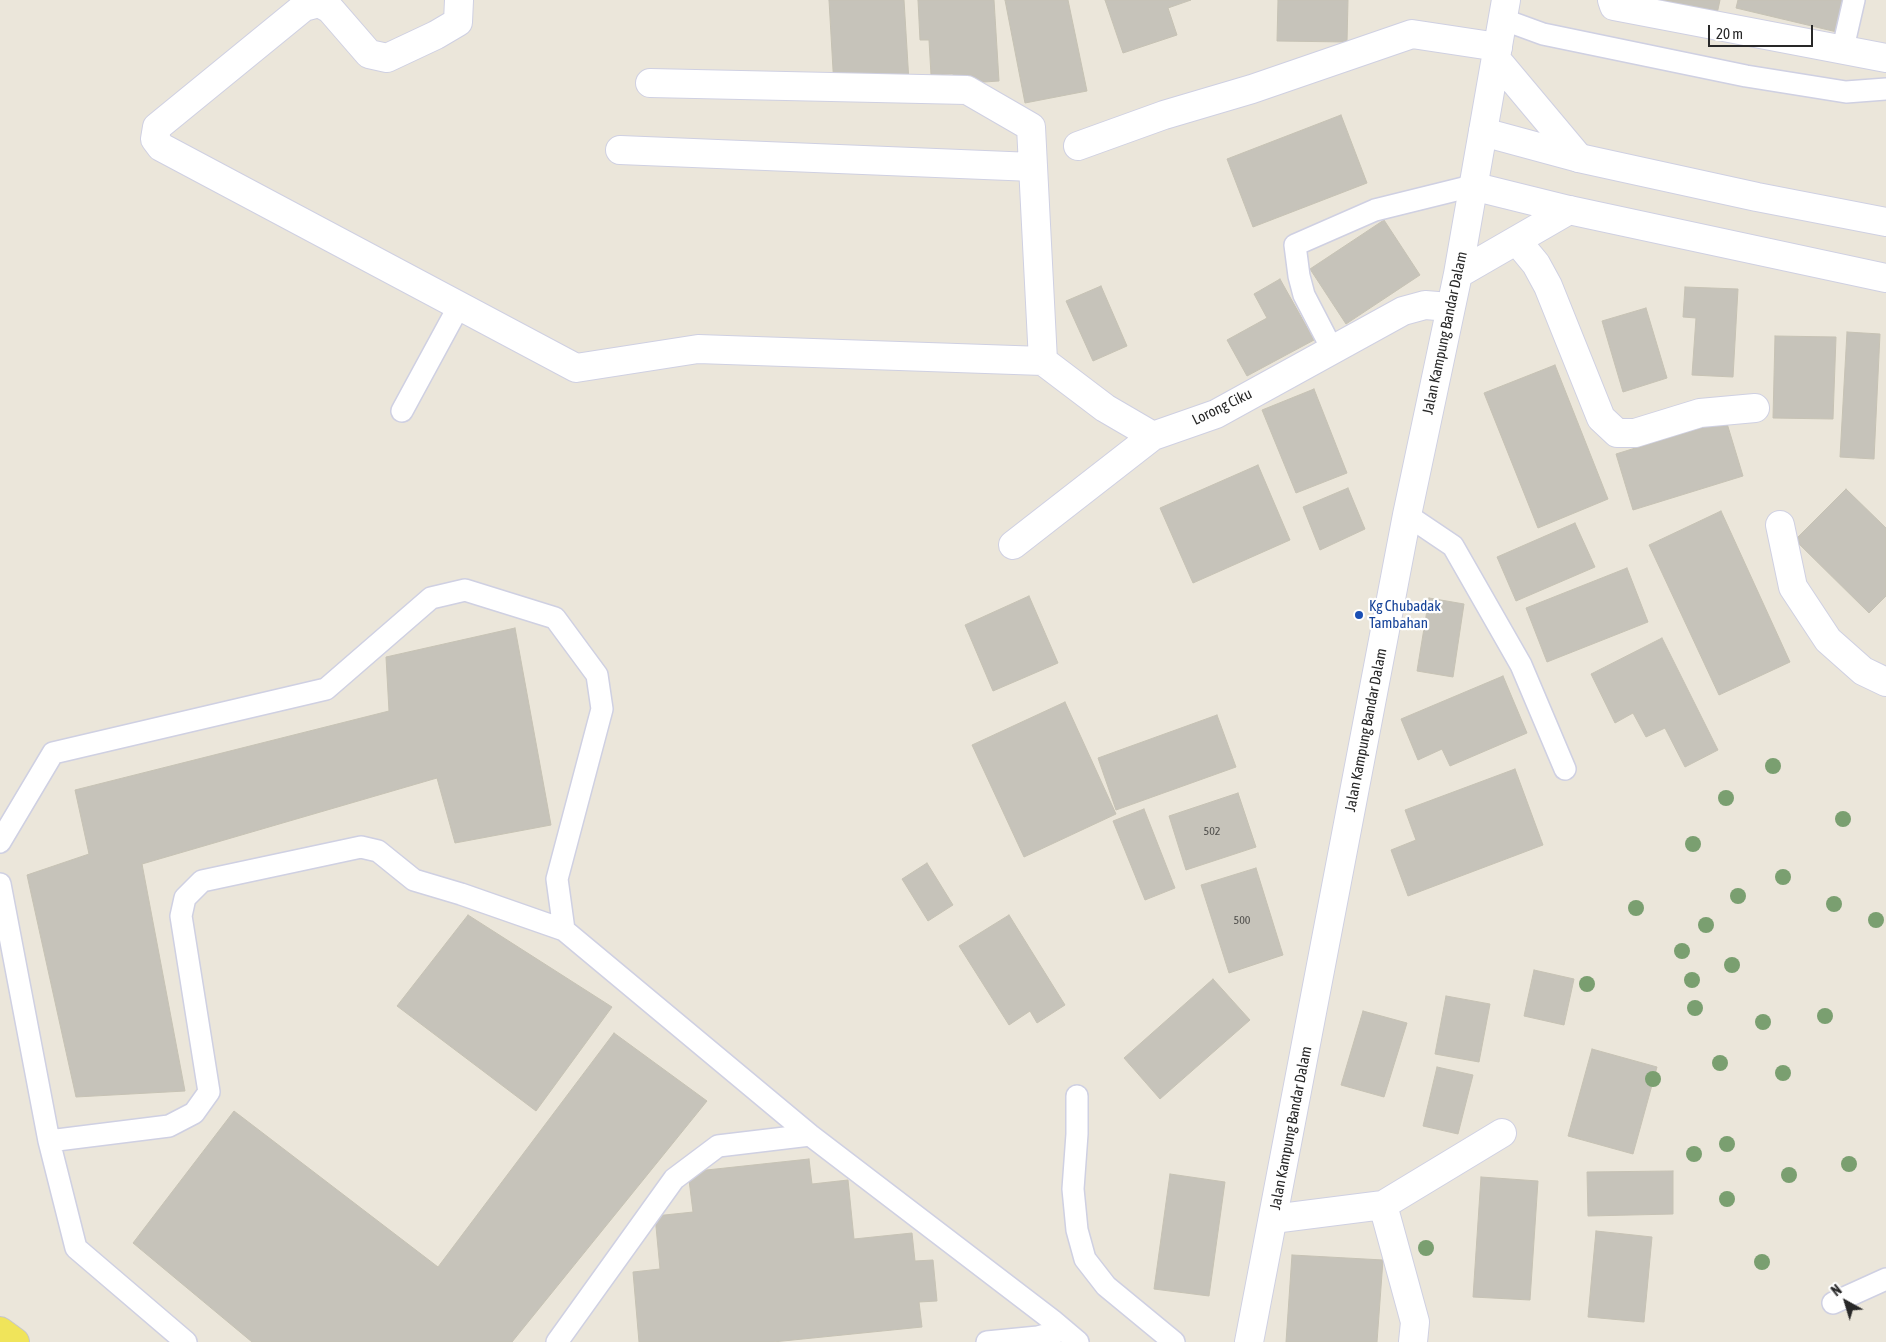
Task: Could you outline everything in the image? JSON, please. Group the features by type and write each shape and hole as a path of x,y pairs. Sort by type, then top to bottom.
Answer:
{"main road":[{"path":"0,1331 15,1342"}],"street":[{"path":"459,0 458,22 436,35 386,58 369,54 330,9 318,3 304,7 157,127 154,139 162,148 576,368 698,349 1043,361 1105,408 1153,436"},
{"path":"1612,0 1614,6 1844,48 1886,58"},
{"name":"Jalan Kampung Bandar Dalam","path":"1249,1342 1407,515 1458,274 1504,10"},
{"path":"1078,146 1164,114 1252,88 1412,34 1497,53 1579,158"},
{"path":"650,83 968,90 1031,127 1043,361"},
{"path":"1482,132 1579,158 1757,197 1886,222"},
{"path":"620,150 1034,167"},
{"path":"1472,186 1569,210 1886,278"},
{"path":"1458,274 1569,210"},
{"path":"1517,241 1536,264 1548,286 1601,418 1617,433 1635,433 1700,413 1755,408"},
{"name":"Lorong Ciku","path":"1013,545 1153,436 1216,414 1403,311 1425,306 1450,307"},
{"path":"1780,525 1793,587 1828,640 1863,671 1886,682"},
{"path":"1273,1219 1383,1205 1502,1133"},
{"path":"1383,1205 1415,1322 1413,1342"}],"lane":[{"path":"1844,48 1854,0"},
{"path":"1504,10 1543,34 1746,76 1846,92 1886,89"},
{"path":"1332,349 1304,295 1299,276 1295,245 1375,210 1472,186"},
{"path":"402,410 459,306"},
{"path":"1407,515 1453,546 1521,665 1565,768"},
{"path":"0,842 53,753 326,689 431,598 465,590 555,618 597,675 602,709 557,878 564,930"},
{"path":"49,1141 169,1126 194,1114 210,1092 181,916 185,898 202,881 361,847 378,851 414,880 461,894 564,930 810,1134 1071,1336"},
{"path":"0,884 49,1141 76,1248 186,1342"},
{"path":"1076,1096 1077,1134 1073,1189 1077,1230 1085,1259 1106,1286 1174,1342"},
{"path":"556,1342 674,1179 718,1146 810,1134"},
{"path":"1833,1303 1886,1279"},
{"path":"988,1342 1071,1336"}],"building":[{"path":"829,0 904,0 909,82 834,87"},
{"path":"918,0 994,0 999,81 954,84 953,74 931,75 929,40 920,40"},
{"path":"1005,0 1068,0 1087,91 1025,103"},
{"path":"1105,0 1191,0 1168,8 1177,35 1123,53"},
{"path":"1278,0 1348,0 1347,42 1277,41"},
{"path":"1658,0 1720,0 1717,14"},
{"path":"1738,0 1845,0 1837,32 1736,8"},
{"path":"1341,115 1367,183 1253,227 1227,159"},
{"path":"1384,220 1420,275 1346,324 1310,269"},
{"path":"1280,279 1314,340 1247,376 1227,340 1267,318 1254,294"},
{"path":"1101,286 1127,346 1093,361 1066,301"},
{"path":"1685,287 1738,289 1733,377 1692,375 1696,318 1683,317"},
{"path":"1646,308 1667,378 1623,392 1602,321"},
{"path":"1847,332 1880,334 1874,459 1840,457"},
{"path":"1775,336 1836,337 1833,419 1773,418"},
{"path":"1555,365 1608,499 1538,528 1484,393"},
{"path":"1314,389 1347,473 1296,493 1262,410"},
{"path":"1726,420 1743,476 1633,510 1616,454"},
{"path":"1258,465 1290,540 1193,583 1160,508"},
{"path":"1348,488 1365,529 1320,550 1303,507"},
{"path":"1846,489 1886,528 1886,596 1869,613 1795,540"},
{"path":"1721,511 1790,662 1719,695 1649,545"},
{"path":"1575,523 1595,567 1516,601 1497,557"},
{"path":"1627,568 1648,622 1547,662 1526,608"},
{"path":"1029,596 1058,663 993,691 965,625"},
{"path":"1429,598 1464,604 1453,677 1417,671"},
{"path":"515,628 551,825 455,843 437,778 142,864 185,1091 76,1097 27,875 89,854 75,790 389,711 386,657"},
{"path":"1662,638 1718,750 1685,767 1665,728 1646,737 1633,713 1615,723 1591,674"},
{"path":"1503,676 1527,733 1450,766 1442,749 1418,760 1401,719"},
{"path":"1065,702 1116,814 1024,857 972,745"},
{"path":"1217,715 1236,767 1116,810 1098,758"},
{"path":"1515,769 1543,845 1408,896 1391,850 1416,840 1405,810"},
{"path":"1238,793 1256,847 1186,870 1169,816"},
{"path":"1144,809 1175,888 1145,900 1113,821"},
{"path":"927,863 953,905 928,921 902,879"},
{"path":"1256,868 1283,955 1229,973 1201,885"},
{"path":"468,915 612,1007 536,1111 397,1006"},
{"path":"1009,915 1065,1005 1037,1023 1030,1011 1009,1025 959,946"},
{"path":"1534,970 1574,979 1564,1025 1524,1016"},
{"path":"1213,979 1250,1020 1160,1099 1124,1058"},
{"path":"1446,996 1490,1004 1479,1062 1435,1054"},
{"path":"1363,1011 1407,1023 1384,1097 1341,1085"},
{"path":"614,1033 707,1101 512,1342 252,1342 133,1243 234,1111 438,1267"},
{"path":"1592,1049 1657,1067 1633,1154 1568,1136"},
{"path":"1437,1067 1473,1075 1458,1134 1423,1126"},
{"path":"809,1159 812,1184 848,1180 854,1239 912,1233 915,1261 933,1260 937,1301 919,1302 922,1327 773,1342 639,1342 633,1272 660,1269 655,1216 693,1212 688,1172"},
{"path":"1673,1171 1673,1214 1588,1216 1587,1172"},
{"path":"1170,1174 1225,1182 1209,1296 1154,1289"},
{"path":"1481,1177 1538,1181 1530,1300 1473,1297"},
{"path":"1596,1231 1652,1237 1644,1322 1588,1317"},
{"path":"1292,1255 1383,1260 1377,1342 1286,1342"}],"place":[{"name":"Kg Chubadak Tambahan","path":"1359,615"}]}
